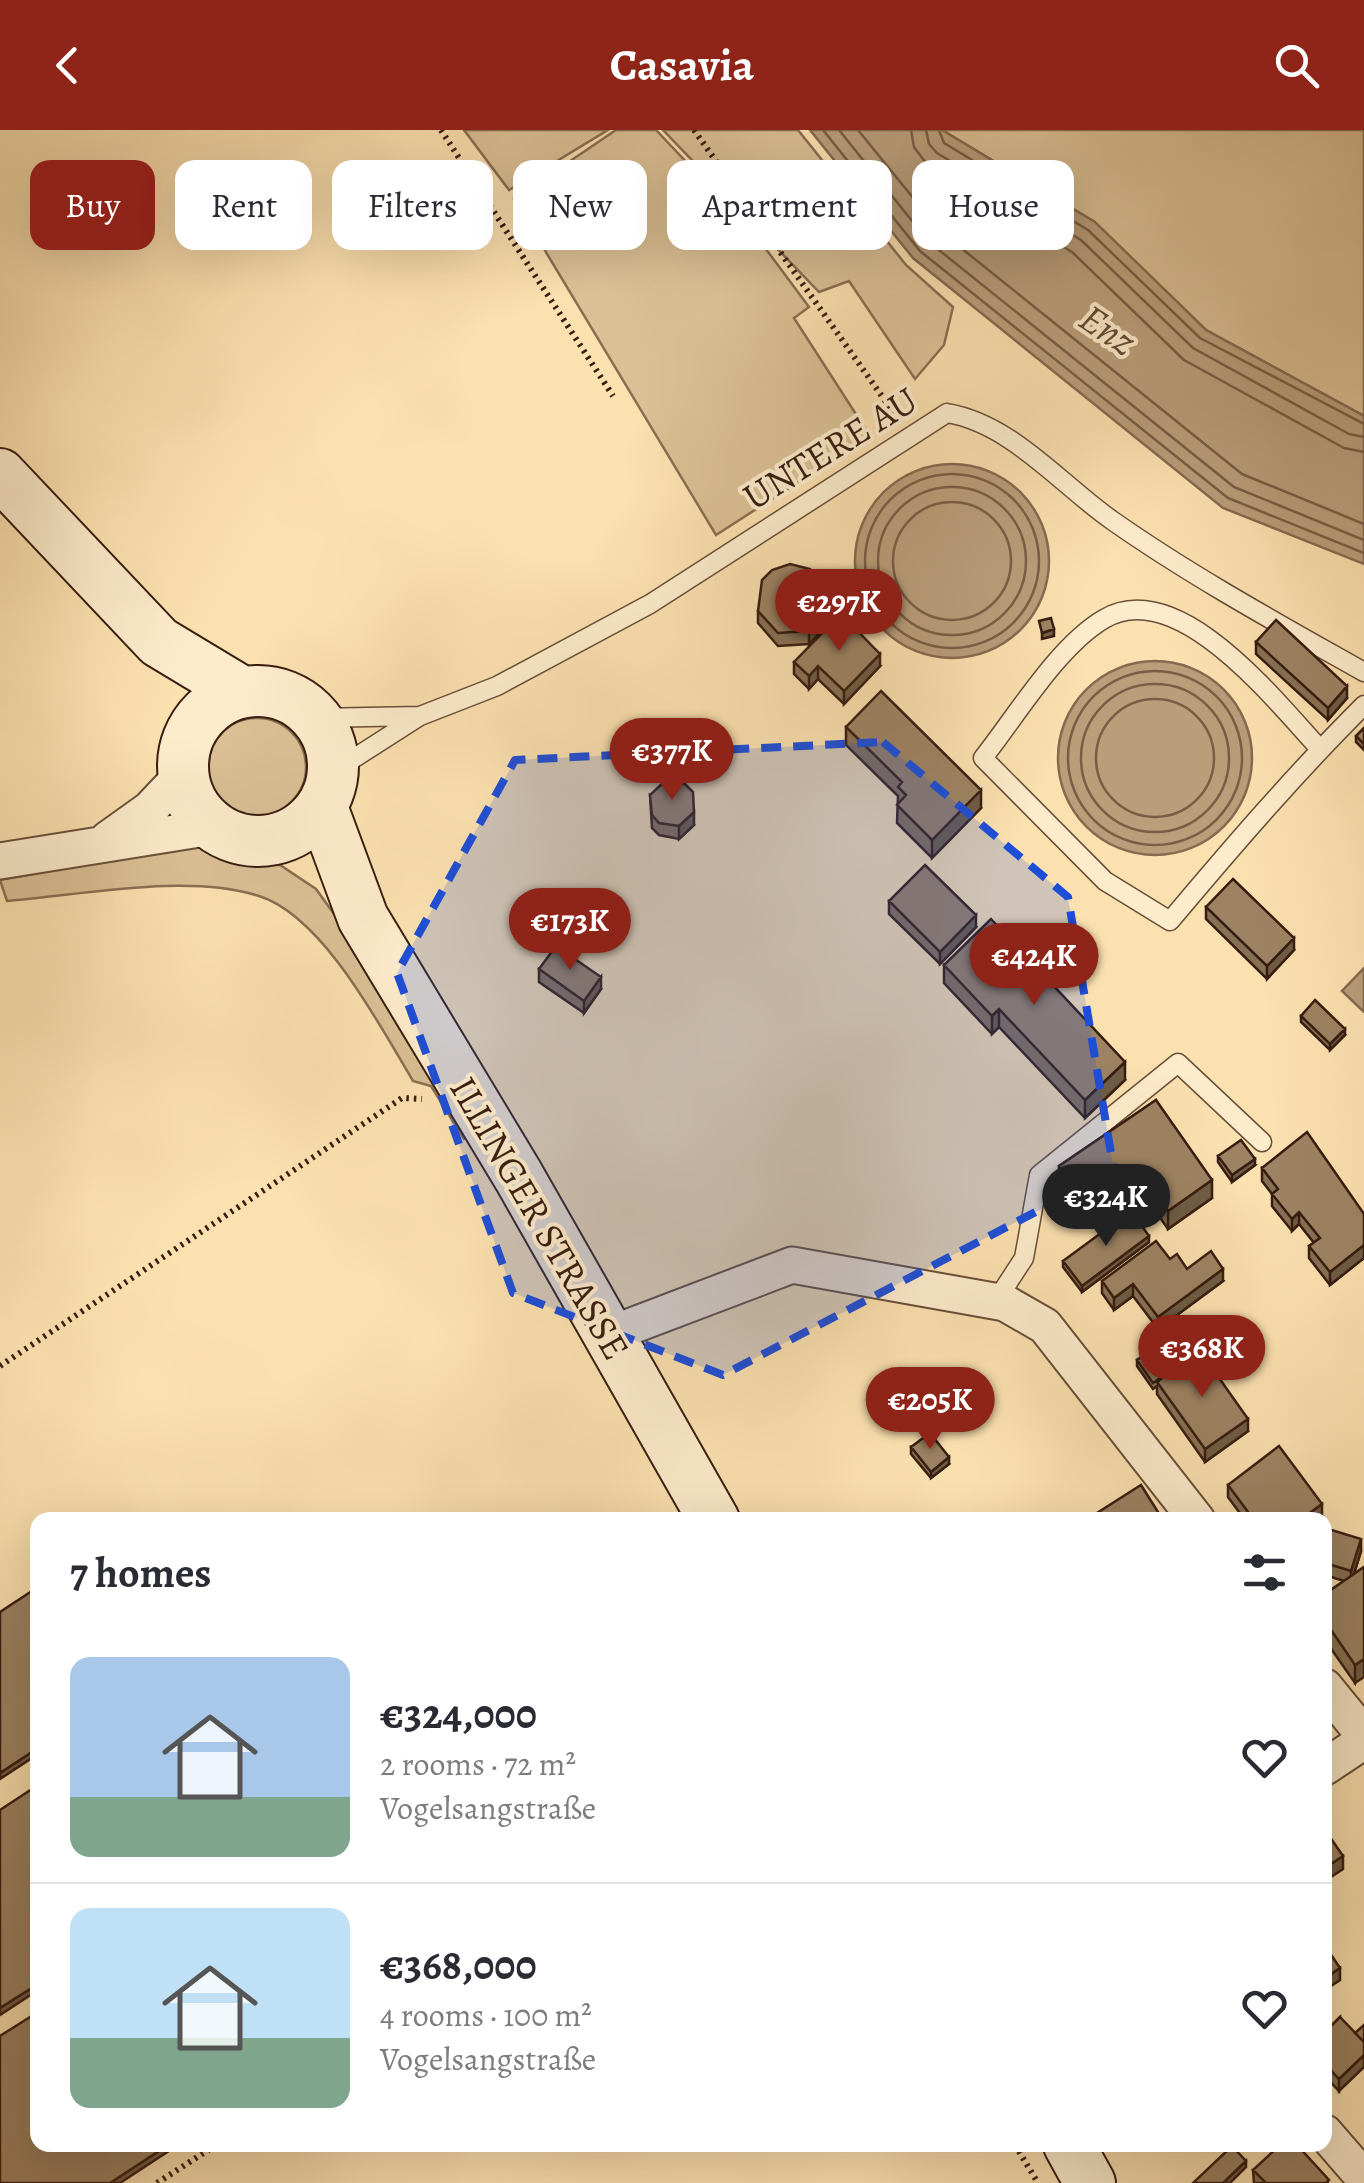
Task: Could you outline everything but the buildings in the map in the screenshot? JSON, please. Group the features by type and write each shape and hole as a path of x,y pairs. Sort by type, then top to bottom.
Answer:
{"street":[{"path":"0,474 159,642 242,692"},
{"path":"159,642 194,726"},
{"path":"242,692 283,694 316,718 333,752 328,789 310,822 278,840 244,840 212,826 197,812 183,774 184,750 194,726 223,699 242,692"},
{"path":"106,840 150,808 183,774"},
{"name":"ILLINGER STRASSE","path":"328,789 363,918 520,1177 709,1512"},
{"path":"0,861 106,840 212,826"},
{"name":"ILLINGER STRASSE","path":"278,840 363,918"},
{"path":"608,1335 792,1265 996,1301 1044,1326 1191,1512"},
{"path":"1332,1696 1364,1738 1332,1763"},
{"path":"1332,2141 1364,2178"},
{"path":"1072,2152 1090,2183"}],"lane":[{"name":"UNTERE AU","path":"328,789 420,716 497,686 650,604 947,413 984,424 1126,530 1214,587 1364,672"},
{"path":"1320,748 1235,660 1182,620 1144,609 1106,617 1072,646 983,758 1105,880 1170,921 1280,788 1364,705"},
{"name":"UNTERE AU","path":"316,718 420,716"},
{"path":"996,1301 1024,1258 1039,1175 1178,1063 1262,1142"}],"path":[{"path":"440,130 613,396"},
{"path":"694,130 909,436"},
{"path":"0,1366 402,1098 417,1096 435,1108"},
{"path":"157,2183 205,2152"},
{"path":"1019,2152 1038,2183"}],"highlighted area":[{"path":"883,742 1068,897 1114,1171 723,1375 513,1293 397,973 515,760"}],"shaded area":[{"path":"464,130 608,130 558,160 513,160 513,188 509,190 493,169 493,160 486,160"},
{"path":"616,130 656,130 684,160 667,160 667,250 767,250 809,307 794,318 870,436 716,535 545,250 647,250 647,160 572,160"},
{"path":"663,130 798,130 822,160 692,160"},
{"path":"942,130 1364,130 1364,416 1206,330 1094,222 1074,210 1074,160 992,160"},
{"path":"892,248 953,307 944,345 915,379 849,281 819,292 779,250"},
{"path":"247,718 267,718 292,732 303,748 303,786 292,802 267,816 247,816 230,808 216,794 208,777 208,757 216,740 230,726"},
{"path":"199,844 250,862 280,865 316,889 365,957 469,1137 464,1139 431,1086 413,1081 348,975 283,907 259,896 200,886 134,888 7,901 0,880"}],"water":[{"name":"Enz","path":"810,130 942,130 992,160 912,160 912,250 1074,250 1074,209 1095,222 1206,330 1364,416 1364,564 1223,508 913,258 892,232 892,160 834,160"},
{"path":"952,464 989,471 1021,492 1042,524 1049,561 1042,598 1021,630 989,651 952,658 915,651 883,630 862,598 855,561 862,524 883,492 915,471"},
{"path":"1155,661 1192,668 1224,689 1245,721 1252,758 1245,795 1224,827 1192,848 1155,855 1118,848 1086,827 1065,795 1058,758 1065,721 1086,689 1118,668"},
{"path":"1364,968 1364,1012 1342,991"}]}
